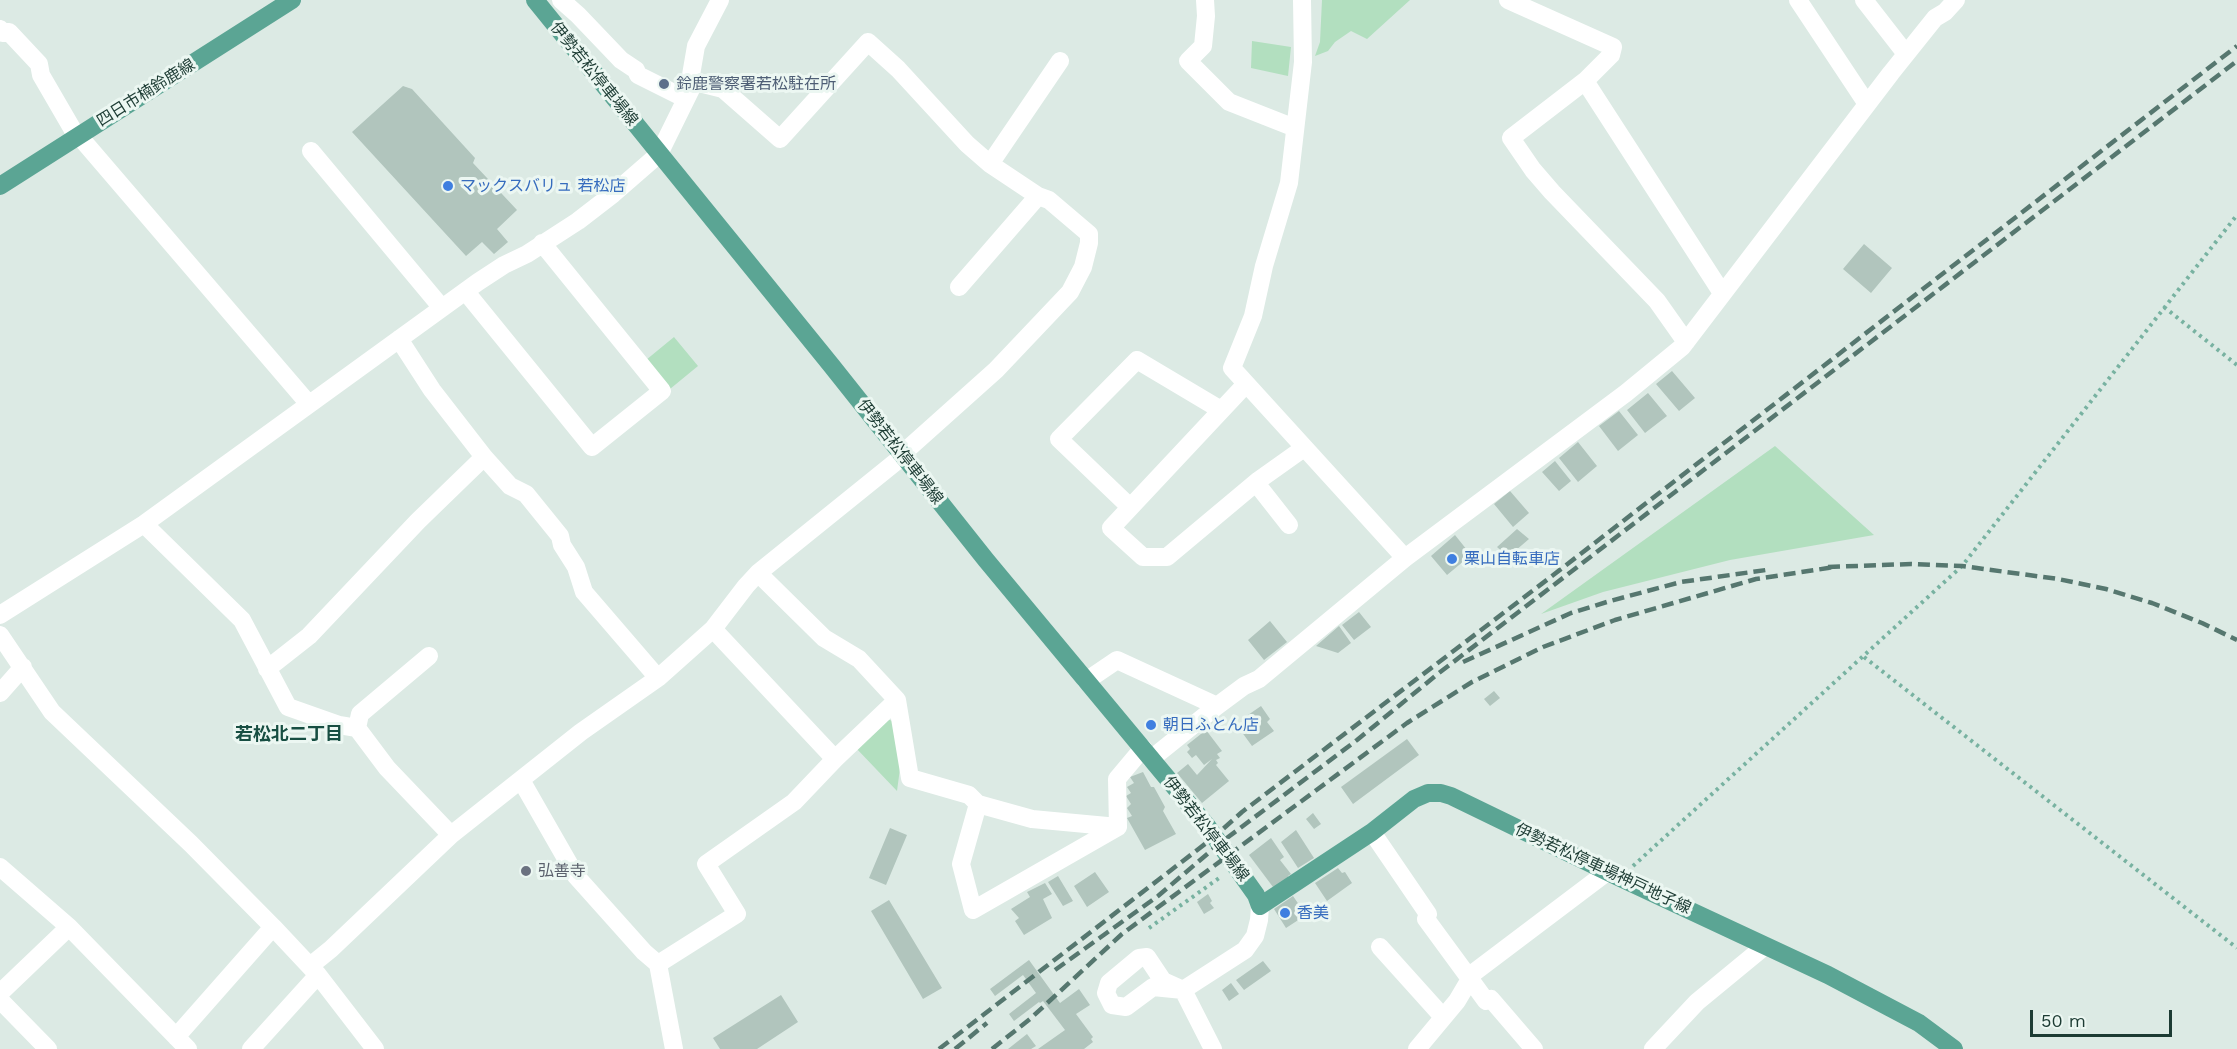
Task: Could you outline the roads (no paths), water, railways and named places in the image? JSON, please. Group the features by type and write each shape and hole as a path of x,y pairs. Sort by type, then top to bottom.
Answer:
{"main road":[{"name":"伊勢若松停車場線","path":"535,0 986,560 1147,754 1236,866 1256,895 1260,906"},
{"name":"四日市楠鈴鹿線","path":"0,186 286,2"},
{"name":"伊勢若松停車場神戸地子線","path":"1260,906 1372,832 1414,799 1428,794 1441,793 1828,975 1919,1023 1954,1049"}],"street":[{"path":"561,0 621,60 636,70 638,75 686,99"},
{"path":"0,615 144,524 442,308 504,265 527,254 578,221 613,194 659,154 691,89 696,46 720,0"},
{"path":"1205,0 1203,46 1188,61 1230,102 1295,128"},
{"path":"1302,0 1303,62 1289,183 1264,266 1253,316 1232,368 1405,558"},
{"path":"1508,0 1613,47 1611,54 1585,81 1511,138 1533,170 1552,192 1657,301 1686,342"},
{"path":"1798,0 1867,104"},
{"path":"1864,0 1905,54"},
{"path":"1118,827 1117,779 1147,754 1244,686 1259,679 1405,558 1626,393 1686,342 1905,54 1935,18 1945,12 1956,0"},
{"path":"0,29 3,33 9,32 39,64 41,75 78,136 308,403"},
{"path":"251,1049 331,949 451,835 580,732 658,678 712,629 758,573 902,455 1004,362 1070,292 1083,267 1089,234 1049,200 1038,196 990,164 967,144 898,69 868,42 780,139 723,89 691,81"},
{"path":"990,164 1060,61"},
{"path":"1585,81 1722,293"},
{"path":"311,151 442,308"},
{"path":"959,287 1038,196"},
{"path":"466,292 592,447 662,391 542,243"},
{"path":"399,339 432,390 484,457 510,486 526,494 560,536 562,545 576,567 584,592 658,678"},
{"path":"1130,507 1059,439 1137,360 1221,410"},
{"path":"1246,384 1112,528 1143,557 1167,557 1257,483 1304,448"},
{"path":"267,669 309,636 418,521 484,457"},
{"path":"1257,483 1289,525"},
{"path":"144,524 242,620 288,707 339,725 357,728 387,768 451,835"},
{"path":"758,573 824,638 859,659 897,700 910,778 969,795 978,804 1032,819 1118,827"},
{"path":"712,629 835,759"},
{"path":"0,635 52,712 185,838 273,927 314,971 375,1049"},
{"path":"357,728 360,714 429,656"},
{"path":"1086,681 1117,660 1217,706"},
{"path":"0,693 23,667"},
{"path":"658,964 737,914 706,864 794,802 897,700"},
{"path":"521,780 576,876 644,952 658,964 675,1049"},
{"path":"978,804 961,864 973,910 1118,827"},
{"path":"1372,832 1428,914 1426,919 1486,1001 1491,999 1534,1049"},
{"path":"0,867 69,927 182,1043 273,927"},
{"path":"1417,1049 1443,1017 1469,978 1612,875"},
{"path":"1213,1049 1183,990 1245,950 1255,936 1260,906"},
{"path":"0,993 69,927"},
{"path":"1653,1049 1697,1002 1765,946"},
{"path":"1380,947 1443,1017"},
{"path":"0,1000 48,1049"}],"railway":[{"path":"939,1049 1214,837 1242,812 1552,576 2237,46"},
{"path":"1055,970 1158,896 1219,844 1357,740 1439,673 2237,61"},
{"path":"1828,567 1911,564 1962,566 2058,579 2106,589 2152,603 2237,640"},
{"path":"992,1049 1030,1019 1122,934 1407,723 1472,682 1543,647 1615,620 1756,579 1835,567"},
{"path":"1463,662 1571,613 1610,601 1681,582 1766,570"},
{"path":"955,1049 987,1023"}],"place":[{"name":"鈴鹿警察署若松駐在所","path":"664,84"},
{"name":"マックスバリュ 若松店","path":"448,186"},
{"name":"栗山自転車店","path":"1452,559"},
{"name":"朝日ふとん店","path":"1151,725"},
{"name":"弘善寺","path":"526,871"},
{"name":"香美","path":"1285,913"}],"district":[{"name":"若松北二丁目","path":"289,735"}]}
